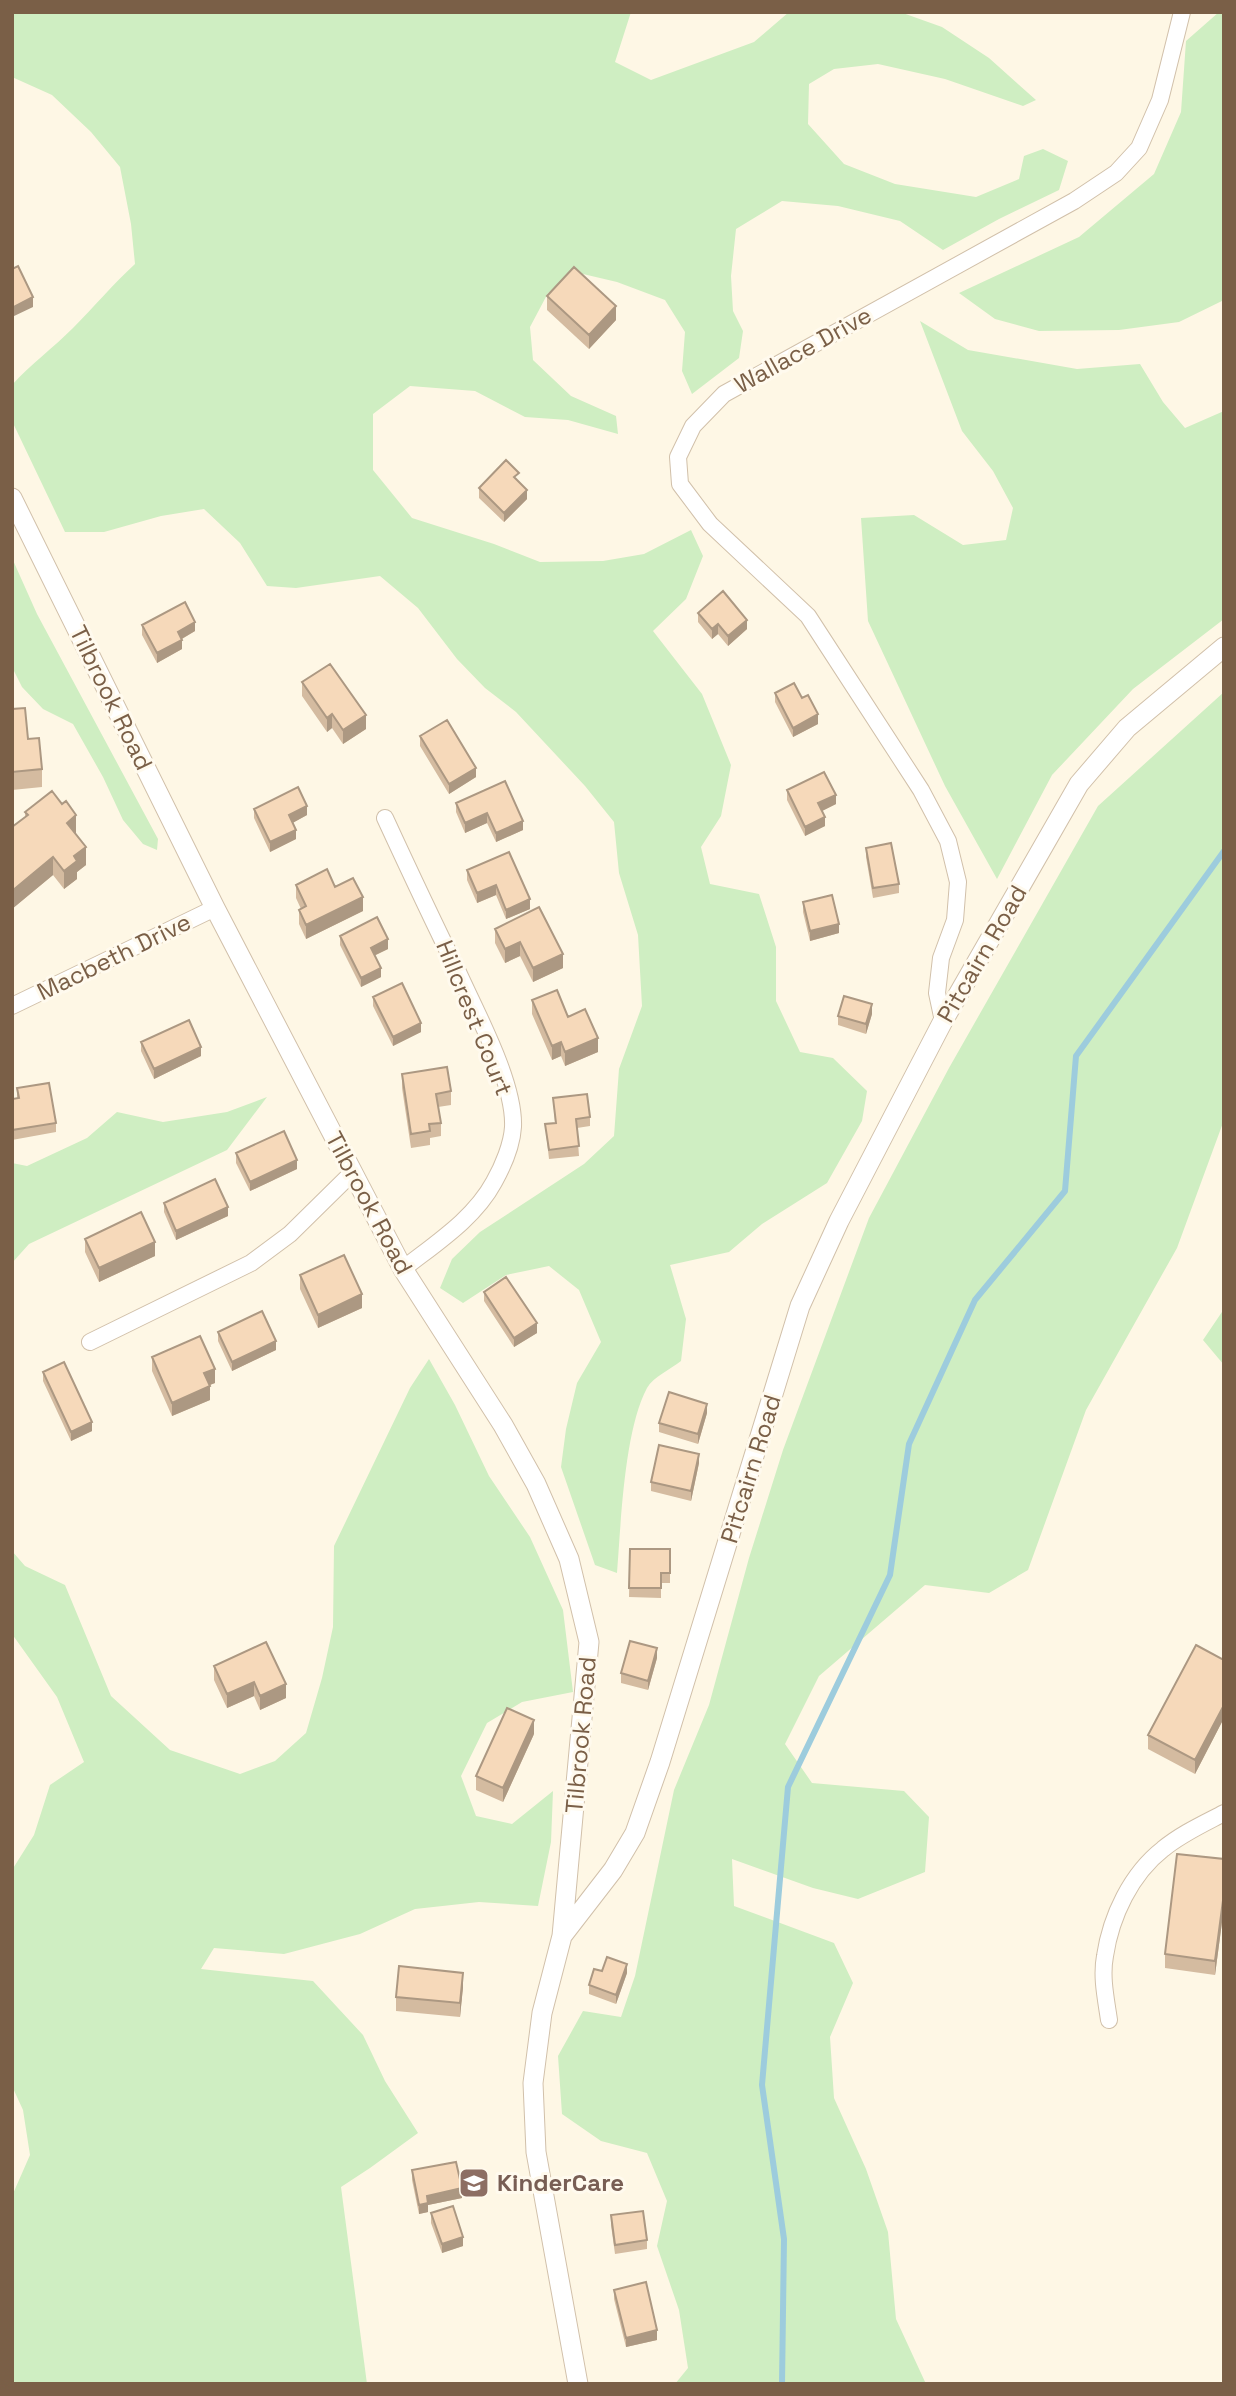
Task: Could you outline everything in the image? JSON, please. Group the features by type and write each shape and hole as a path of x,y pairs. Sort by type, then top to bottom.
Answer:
{"street":[{"name":"Wallace Drive","path":"943,1021 937,993 941,958 955,920 958,882 948,841 921,790 808,616 710,524 681,484 678,457 694,426 724,394 1074,201 1116,173 1139,148 1160,100 1182,12"},
{"name":"Tilbrook Road","path":"12,498 215,908 403,1269 503,1425 536,1484 569,1559 589,1642 562,1936"},
{"name":"Pitcairn Road","path":"578,2384 536,2152 533,2083 542,2014 562,1936 612,1870 635,1833 660,1762 800,1306 839,1221 943,1021 1079,784 1127,727 1224,647"},
{"name":"Hillcrest Court","path":"385,818 482,1026 508,1095 513,1126 502,1164 478,1206 455,1229 403,1269"},
{"name":"Macbeth Drive","path":"12,1006 215,908"},
{"path":"90,1342 251,1263 289,1234 353,1172"},
{"path":"1109,2020 1104,1986 1104,1957 1122,1900 1139,1874 1162,1850 1191,1830 1224,1814"}],"green space":[{"path":"12,12 631,12 615,62 651,80 754,42 789,12 900,12 942,27 989,58 1036,100 1023,106 945,79 878,64 834,69 809,84 808,124 844,164 895,184 976,197 1019,179 1024,156 1043,149 1068,161 1059,190 943,250 900,221 838,206 782,201 736,229 731,276 733,311 743,331 739,358 692,394 682,371 685,332 665,300 617,282 583,274 548,293 530,327 533,360 571,396 616,416 618,434 568,420 525,417 475,391 410,386 373,414 373,470 412,518 540,562 603,561 644,554 691,530 703,556 686,599 653,631 702,694 731,765 721,816 701,847 710,884 759,894 776,947 776,1001 800,1052 833,1058 867,1091 862,1121 827,1183 762,1224 729,1252 670,1265 686,1319 681,1361 650,1384 639,1406 628,1452 617,1573 595,1565 561,1467 566,1429 577,1383 601,1342 579,1290 549,1266 506,1275 463,1303 440,1288 452,1259 480,1232 584,1164 614,1136 619,1069 642,1006 638,935 619,873 614,822 585,786 516,712 485,688 457,659 418,608 380,576 296,588 267,586 240,543 204,509 161,516 104,532 65,532 12,421 12,385 73,328 135,264 131,224 120,167 91,132 52,95 12,77"},
{"path":"1219,12 1224,12 1224,300 1179,322 1119,330 1039,331 995,319 959,293 1079,237 1154,174 1181,112 1186,41"},
{"path":"920,321 968,350 1077,369 1140,364 1163,402 1185,428 1224,411 1224,619 1133,689 1052,775 997,879 945,786 868,621 861,518 914,515 963,545 1006,540 1013,508 993,471 962,431"},
{"path":"12,558 37,614 158,839 157,850 143,844 123,820 103,777 73,724 43,709 22,687 12,667"},
{"path":"1224,692 1224,1120 1177,1248 1086,1410 1028,1570 989,1593 925,1585 819,1676 785,1744 812,1783 904,1791 929,1817 925,1872 858,1899 813,1888 732,1859 734,1906 834,1943 853,1983 830,2037 834,2098 866,2169 888,2232 896,2319 926,2384 675,2384 688,2368 679,2310 657,2246 667,2201 647,2153 601,2141 562,2114 558,2056 583,2011 621,2017 635,1976 674,1790 709,1705 749,1558 783,1450 869,1218 949,1068 1098,806"},
{"path":"267,1097 227,1150 29,1244 12,1263 12,1163 27,1166 87,1138 117,1112 163,1122 227,1112"},
{"path":"1224,1309 1224,1365 1203,1340"},
{"path":"429,1359 455,1405 489,1476 530,1537 563,1610 573,1692 522,1702 487,1723 461,1776 476,1816 512,1824 553,1791 551,1842 538,1906 479,1902 415,1909 360,1934 284,1954 214,1948 201,1969 313,1981 363,2035 385,2081 418,2133 341,2187 367,2384 12,2384 12,2196 30,2155 23,2110 12,2086 12,1870 34,1835 50,1785 84,1762 57,1697 12,1634 12,1551 25,1566 65,1585 111,1696 170,1750 240,1774 275,1761 306,1733 322,1678 333,1627 334,1546 410,1388"}],"building":[{"path":"18,266 33,297 12,308 12,269"},
{"path":"574,267 616,306 589,335 547,296"},
{"path":"506,460 519,473 514,477 527,490 504,513 479,488"},
{"path":"723,591 747,620 728,636 718,624 712,629 698,613"},
{"path":"185,602 195,622 178,632 182,640 157,653 142,625"},
{"path":"330,664 366,715 343,730 332,714 327,718 302,682"},
{"path":"794,683 802,698 808,695 818,714 793,728 775,693"},
{"path":"25,708 28,739 39,738 42,769 12,772 12,709"},
{"path":"447,720 476,768 449,784 420,736"},
{"path":"824,772 836,795 818,803 825,817 805,827 787,790"},
{"path":"505,781 523,821 496,833 487,813 465,823 456,803"},
{"path":"298,787 307,806 289,815 296,830 270,842 254,809"},
{"path":"52,791 62,804 66,801 76,815 67,823 86,847 74,856 77,861 64,871 53,857 12,891 12,827 28,815 25,812"},
{"path":"891,843 899,884 873,888 866,848"},
{"path":"509,852 530,899 506,910 496,885 477,893 467,870"},
{"path":"327,869 335,887 353,878 363,897 306,925 299,910 306,906 296,885"},
{"path":"832,895 839,924 810,931 803,902"},
{"path":"539,907 563,954 533,968 520,942 505,949 495,929"},
{"path":"377,917 388,939 371,948 381,968 361,978 340,936"},
{"path":"402,983 421,1023 393,1037 373,997"},
{"path":"557,990 568,1017 585,1009 598,1038 565,1052 561,1042 552,1046 532,1000"},
{"path":"844,996 872,1004 866,1024 838,1016"},
{"path":"189,1020 201,1047 154,1069 141,1042"},
{"path":"447,1067 451,1091 436,1094 441,1123 429,1124 430,1131 411,1134 402,1074"},
{"path":"49,1083 56,1123 12,1130 12,1099 19,1098 17,1088"},
{"path":"587,1094 590,1117 576,1119 579,1146 549,1150 545,1124 556,1123 553,1098"},
{"path":"284,1131 297,1160 250,1182 236,1153"},
{"path":"215,1179 228,1207 176,1231 164,1203"},
{"path":"141,1212 155,1242 99,1268 85,1239"},
{"path":"344,1255 362,1294 318,1315 300,1275"},
{"path":"506,1277 537,1323 514,1338 484,1292"},
{"path":"262,1311 276,1341 232,1362 218,1332"},
{"path":"200,1336 215,1369 204,1373 210,1386 172,1403 152,1357"},
{"path":"64,1362 92,1422 71,1432 43,1372"},
{"path":"669,1392 707,1404 698,1434 659,1423"},
{"path":"659,1445 699,1454 691,1491 651,1482"},
{"path":"630,1549 670,1549 670,1573 661,1573 661,1588 629,1588"},
{"path":"630,1641 657,1648 648,1681 621,1673"},
{"path":"266,1642 286,1684 260,1696 254,1682 227,1694 214,1666"},
{"path":"1196,1645 1224,1660 1224,1705 1195,1760 1148,1735"},
{"path":"507,1708 534,1720 503,1788 476,1776"},
{"path":"1177,1854 1224,1859 1224,1893 1215,1961 1165,1954"},
{"path":"607,1957 627,1964 616,1995 589,1985 594,1969 602,1971"},
{"path":"399,1966 463,1973 460,2003 396,1997"},
{"path":"456,2162 462,2188 427,2196 428,2203 419,2205 412,2170"},
{"path":"453,2206 463,2237 442,2244 431,2213"},
{"path":"643,2211 647,2240 615,2245 611,2215"},
{"path":"646,2282 657,2330 626,2338 614,2290"}],"waterway":[{"path":"782,2384 784,2239 762,2085 788,1787 890,1575 909,1444 975,1300 1065,1191 1076,1056 1224,851"}],"place":[{"name":"KinderCare","path":"474,2183"}]}
